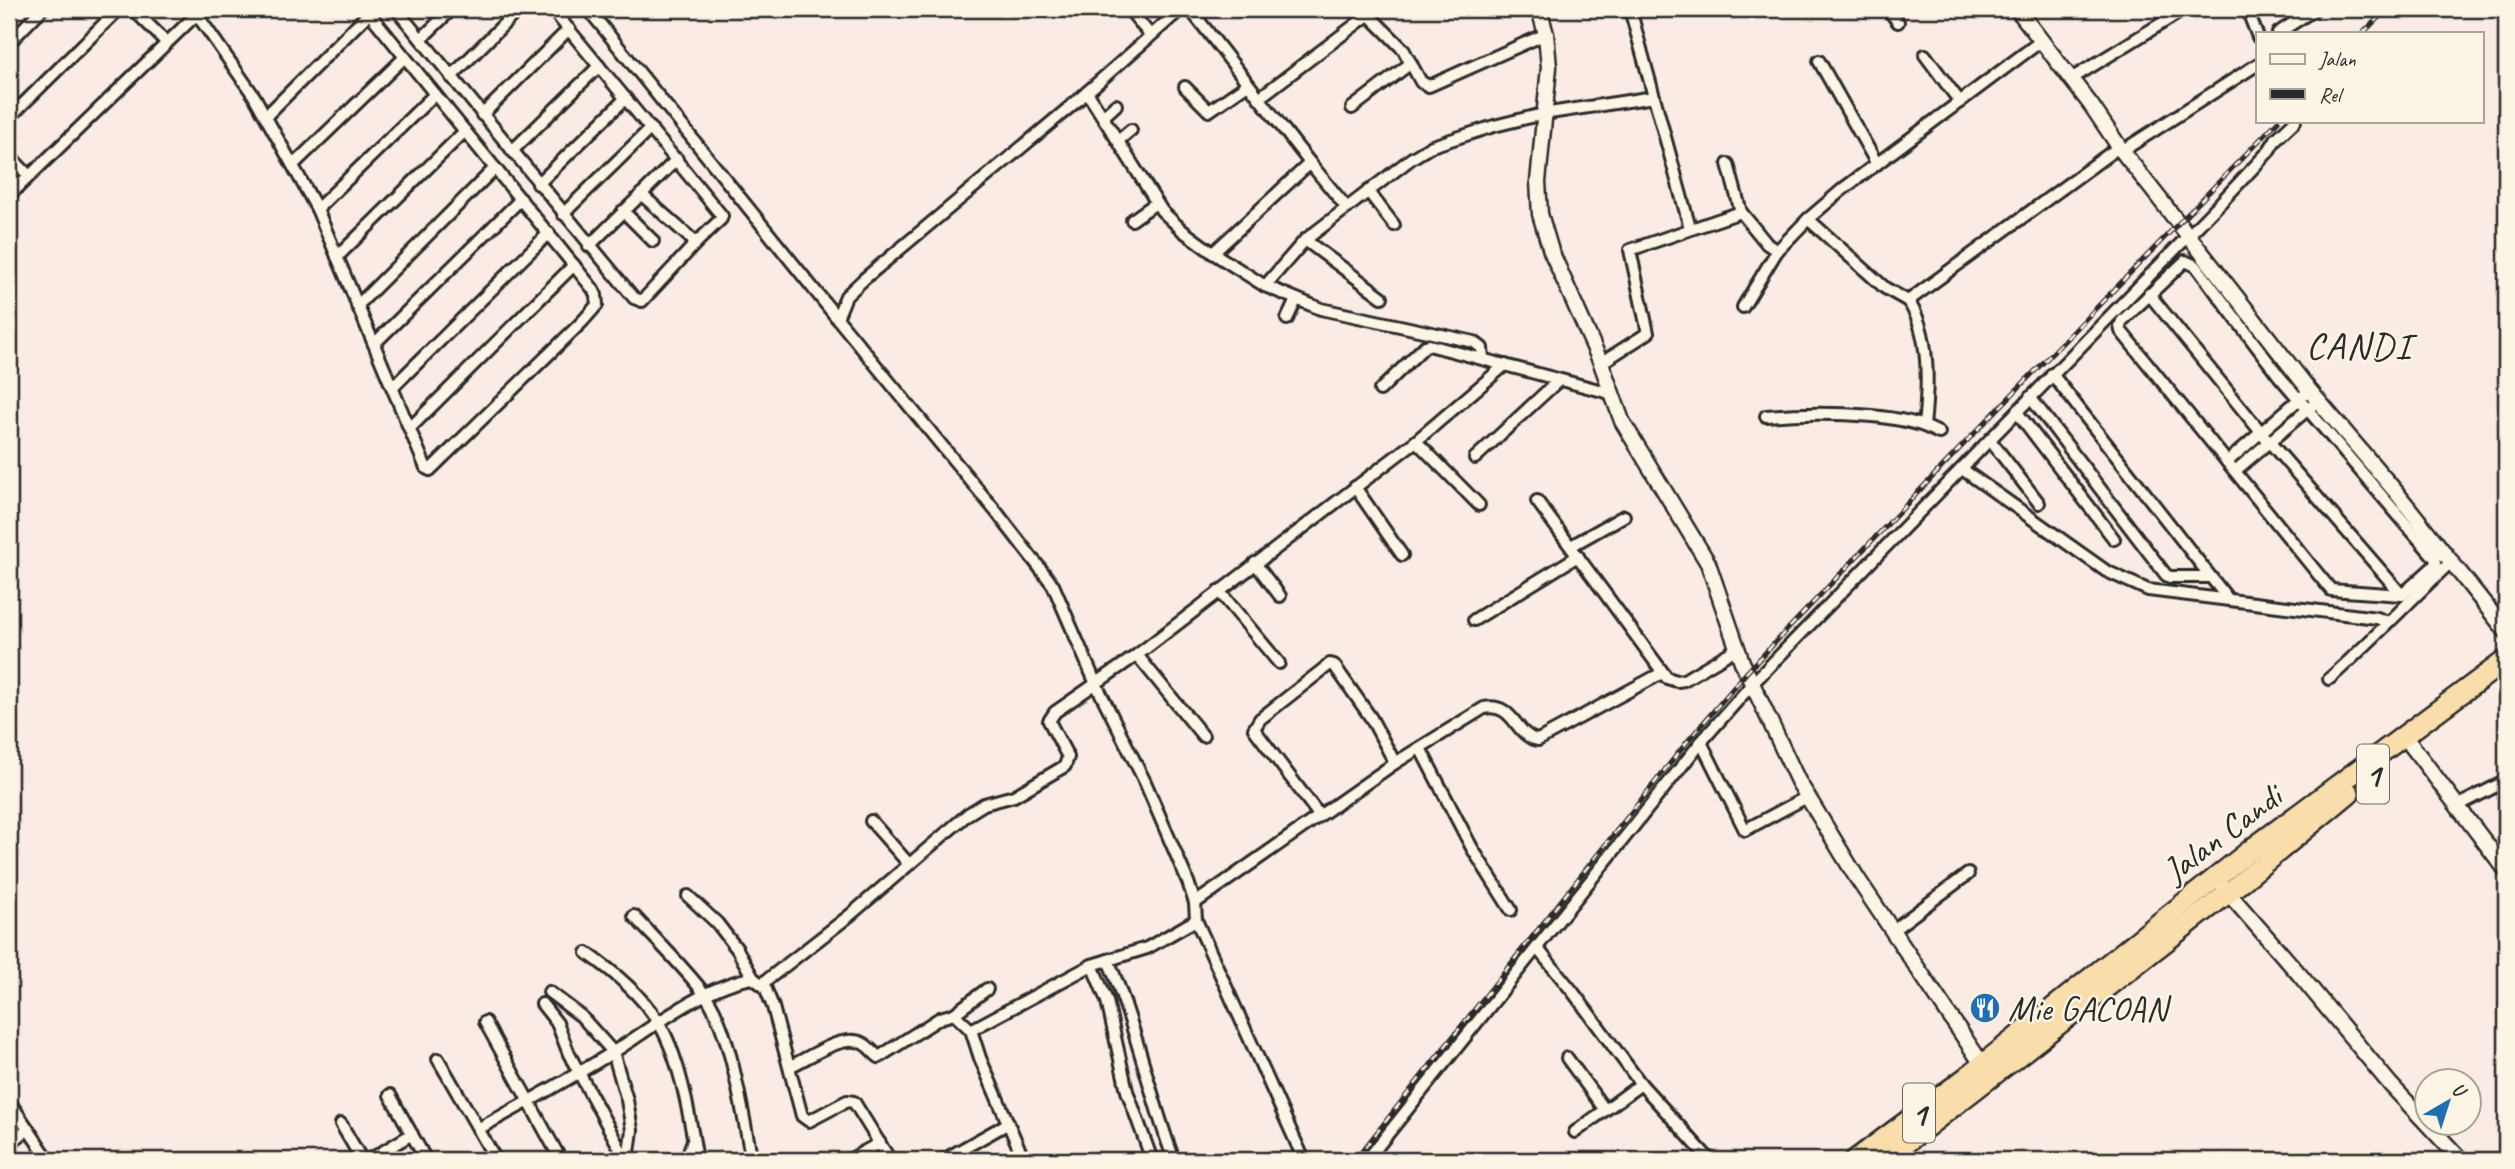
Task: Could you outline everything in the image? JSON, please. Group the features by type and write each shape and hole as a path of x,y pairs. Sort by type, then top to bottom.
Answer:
{"highway":[{"name":"Jalan Candi","path":"1986,1071 2506,660"},
{"name":"Jalan Candi","path":"2221,885 2506,675"},
{"name":"1","path":"1855,1160 1986,1071"},
{"name":"1","path":"1885,1160 1986,1071"}],"street":[{"path":"9,43 42,9"},
{"path":"9,118 119,9"},
{"path":"133,9 167,41"},
{"path":"396,9 589,246 634,298 642,301 722,216 552,9"},
{"path":"421,39 452,9"},
{"path":"451,77 519,9"},
{"path":"588,9 840,311 1048,578 1144,782 1195,903 1196,920 1304,1160"},
{"path":"1129,9 1150,35"},
{"path":"840,311 864,279 1077,101 1181,9"},
{"path":"1190,9 1347,208"},
{"path":"1539,9 1546,34 1549,67 1538,181 1540,214 1551,251 1631,440 1709,563 1736,649 1807,797 1986,1071"},
{"path":"1630,9 1690,228"},
{"path":"1888,9 1898,22"},
{"path":"2017,9 2309,400 2436,560 2433,567 2402,595 2331,590 2120,329 2120,323 2186,261 2193,264 2309,400 2452,561 2506,631"},
{"path":"2071,79 2185,9"},
{"path":"2247,9 2256,32"},
{"path":"2280,32 2316,9 2325,9"},
{"path":"9,196 197,12 266,116 317,209 426,468 432,469 597,305 596,295 549,233 367,11 266,116"},
{"path":"1259,99 1373,12 1403,49 1421,82 1429,86 1546,34"},
{"path":"482,115 569,29"},
{"path":"1743,307 1773,248 1877,164 2041,41"},
{"path":"1925,55 1960,102"},
{"path":"293,165 405,57"},
{"path":"1819,61 1877,164"},
{"path":"1352,108 1411,63"},
{"path":"357,306 498,171 599,65"},
{"path":"1908,301 2121,149 2256,65"},
{"path":"1185,87 1209,111 1248,84"},
{"path":"1086,92 1119,140 1150,207 1293,308 1321,309 1474,342 1483,354"},
{"path":"317,209 435,94"},
{"path":"1265,286 1305,240 1412,158 1432,146 1543,114 1654,97"},
{"path":"538,184 626,98"},
{"path":"1104,117 1116,105"},
{"path":"1367,1160 1701,742 1753,683 1974,457 2294,122"},
{"path":"563,214 651,128"},
{"path":"1119,140 1131,130"},
{"path":"337,257 465,131"},
{"path":"9,155 29,176"},
{"path":"589,246 677,159"},
{"path":"1213,253 1310,163"},
{"path":"1728,164 1741,212 1773,248"},
{"path":"1368,191 1394,225"},
{"path":"642,194 696,243"},
{"path":"374,344 521,199"},
{"path":"1132,220 1150,207"},
{"path":"623,211 653,241"},
{"path":"1380,390 1427,345 1483,354 1505,365 1559,380 1606,379 1648,333 1630,250 1741,212"},
{"path":"1808,219 1885,288 1908,301 1918,319 1926,348 1925,422"},
{"path":"393,387 549,233"},
{"path":"1305,240 1382,297"},
{"path":"410,428 574,265"},
{"path":"2149,294 2260,431 2402,595"},
{"path":"478,1129 613,1052 658,1021 705,996 741,981 758,981 849,916 964,816 989,803 1024,791 1065,766 1068,757 1049,721 1055,712 1134,658 1416,441 1505,365"},
{"path":"2052,374 2225,595"},
{"path":"1475,458 1559,380"},
{"path":"2030,397 2166,575 2212,580"},
{"path":"2227,462 2260,431 2309,400"},
{"path":"2235,471 2270,442 2309,400"},
{"path":"2017,412 2114,539"},
{"path":"1766,416 1788,414 1896,418 1925,422 1939,433"},
{"path":"1990,440 2039,503"},
{"path":"1416,441 1479,505"},
{"path":"1962,469 2106,571 2148,590 2225,595 2389,621"},
{"path":"1355,487 1402,555"},
{"path":"1537,501 1642,642 1661,673 1673,681 1684,680 1736,649"},
{"path":"1571,546 1624,516"},
{"path":"1474,620 1578,556"},
{"path":"2329,679 2379,634 2400,609 2452,561"},
{"path":"1255,563 1280,596"},
{"path":"1219,591 1279,663"},
{"path":"1134,658 1203,736"},
{"path":"1319,815 1255,729 1259,719 1329,664 1334,665 1371,718 1396,762"},
{"path":"1195,903 1396,762 1473,714 1493,706 1508,713 1529,737 1538,740 1661,673"},
{"path":"1701,742 1745,830 1807,797"},
{"path":"2411,745 2506,870"},
{"path":"1420,748 1472,848 1511,910"},
{"path":"2457,806 2506,781"},
{"path":"871,821 908,863"},
{"path":"1893,930 1968,874"},
{"path":"2221,885 2390,1084 2461,1160"},
{"path":"688,896 717,923 737,949 773,1007 791,1066 800,1110 806,1120 814,1119 851,1101 860,1108 890,1160"},
{"path":"634,916 705,996 717,1017 733,1068 752,1160"},
{"path":"971,1030 1100,962 1147,948 1196,920"},
{"path":"1537,948 1641,1084 1710,1160"},
{"path":"587,953 625,983 658,1021 682,1086 697,1160"},
{"path":"1100,962 1128,1091 1152,1160"},
{"path":"1100,962 1124,998 1156,1112 1174,1160"},
{"path":"791,1066 840,1042 851,1040 863,1043 879,1057 940,1018 954,1014 987,989"},
{"path":"549,992 593,1028 613,1052 627,1100 632,1130 627,1160"},
{"path":"542,1004 556,1023 578,1071 627,1160"},
{"path":"556,1023 572,1009"},
{"path":"954,1014 971,1030 1007,1124 1024,1160"},
{"path":"485,1022 561,1160"},
{"path":"1567,1058 1605,1110"},
{"path":"438,1059 496,1160"},
{"path":"1576,1132 1641,1084"},
{"path":"390,1095 426,1160"},
{"path":"9,1101 49,1160"},
{"path":"341,1124 362,1160"},
{"path":"943,1160 1007,1124"},
{"path":"9,1144 28,1129"},
{"path":"369,1160 412,1134"},
{"path":"686,1160 694,1140"},
{"path":"849,1160 880,1143"}],"railway":[{"path":"2364,32 2387,9"},
{"path":"1355,1160 1687,742 1747,672 2277,122"}],"place":[{"name":"Mie GACOAN","path":"1985,1008"}],"district":[{"name":"CANDI","path":"2359,345"}]}
